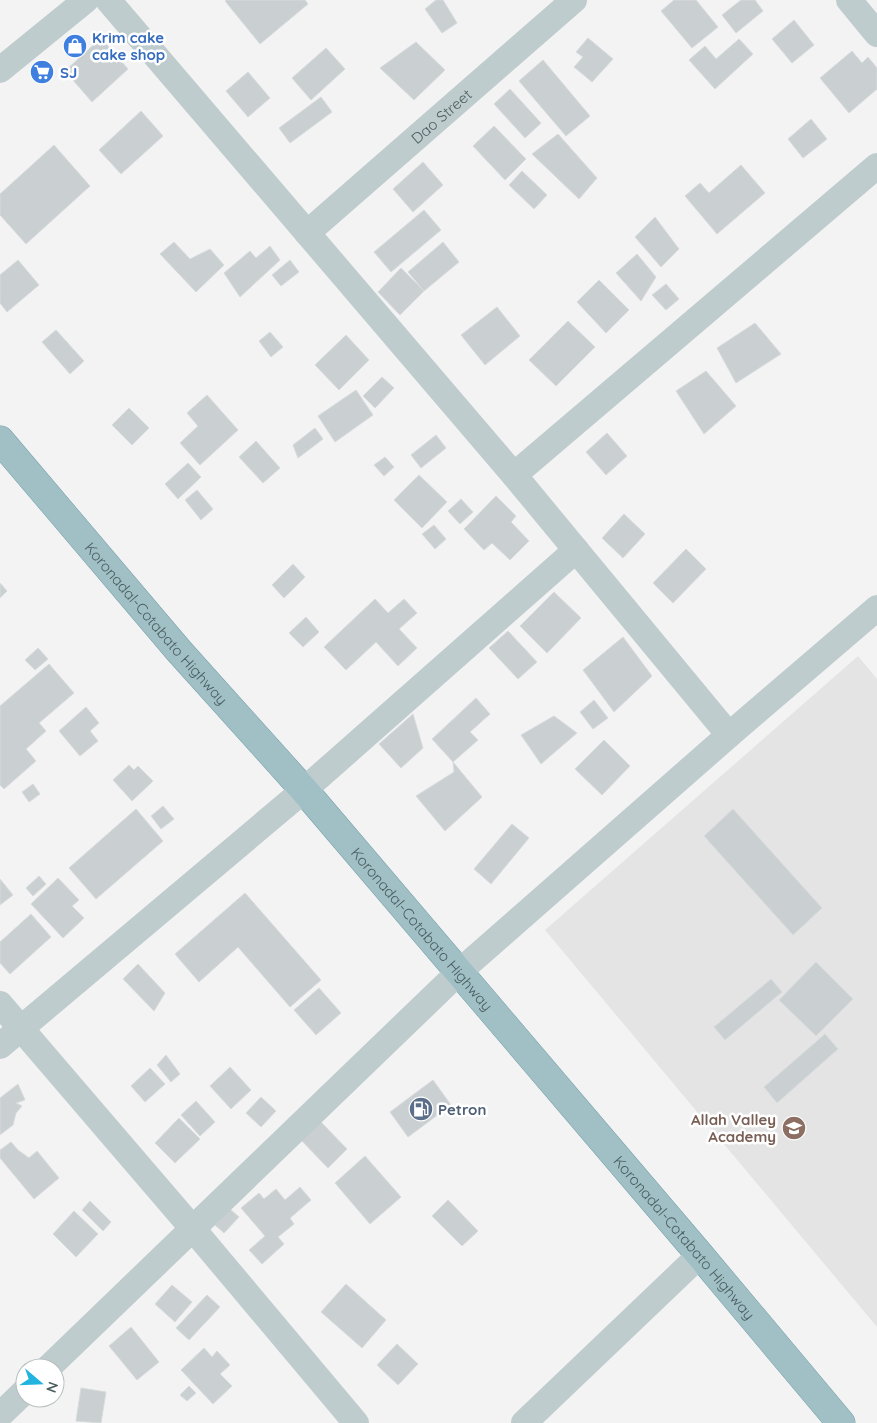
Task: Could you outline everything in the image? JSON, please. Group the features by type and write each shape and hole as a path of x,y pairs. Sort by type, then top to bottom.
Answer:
{"highway":[{"name":"Koronadal-Cotabato Highway","path":"0,440 180,651 304,790 841,1423"}],"street":[{"path":"0,70 86,0"},
{"path":"108,0 514,475 729,735"},
{"name":"Dao Street","path":"307,233 574,0"},
{"path":"849,0 877,34"},
{"path":"514,475 877,166"},
{"path":"0,1046 304,790 576,550"},
{"path":"58,1358 459,972 877,608"},
{"path":"0,1004 356,1423"},
{"path":"524,1423 700,1255"},
{"path":"0,1415 15,1401"}],"shaded area":[{"name":"Allah Valley Academy","path":"858,656 877,679 877,1327 545,930"}],"building":[{"path":"226,0 305,0 308,4 260,44"},
{"path":"436,0 443,0 457,23 442,33 425,9"},
{"path":"674,0 696,0 718,27 692,48 661,11"},
{"path":"741,0 755,0 763,11 736,33 722,15"},
{"path":"794,20 814,45 792,63 772,39"},
{"path":"101,38 128,69 92,102 65,71"},
{"path":"588,38 613,59 592,82 574,67 583,57 576,52"},
{"path":"739,39 753,54 715,89 689,60 705,46 716,59"},
{"path":"416,42 445,70 414,100 380,68"},
{"path":"326,48 345,69 311,100 292,78"},
{"path":"852,51 862,63 868,57 877,68 877,89 849,113 820,78"},
{"path":"543,60 590,116 566,136 519,81"},
{"path":"248,72 270,98 248,117 226,91"},
{"path":"510,89 541,123 525,138 494,104"},
{"path":"321,97 332,112 290,143 279,128"},
{"path":"141,111 163,136 121,174 99,150"},
{"path":"811,119 827,139 803,158 788,139"},
{"path":"494,126 526,159 505,180 473,146"},
{"path":"558,134 597,178 579,199 532,154"},
{"path":"54,145 90,186 26,244 0,215 0,194"},
{"path":"423,162 443,185 413,212 393,189"},
{"path":"741,165 765,193 717,234 685,196 700,183 709,193"},
{"path":"522,171 547,195 534,209 509,185"},
{"path":"424,210 441,230 391,272 374,252"},
{"path":"655,217 679,249 661,267 635,237"},
{"path":"174,242 190,259 210,249 224,265 196,292 160,254"},
{"path":"443,242 459,262 424,291 408,272"},
{"path":"270,246 280,260 240,297 224,273 250,251 256,258"},
{"path":"637,254 656,277 641,301 616,273"},
{"path":"18,260 39,285 7,312 0,303 0,275"},
{"path":"290,260 299,272 281,286 272,275"},
{"path":"401,268 424,291 400,315 378,292"},
{"path":"599,280 629,310 606,333 577,302"},
{"path":"666,284 679,299 666,310 652,295"},
{"path":"497,307 520,336 485,365 461,335"},
{"path":"568,321 595,347 556,386 529,360"},
{"path":"755,323 781,354 736,383 717,348"},
{"path":"56,330 84,361 70,374 42,342"},
{"path":"270,332 283,347 271,357 259,341"},
{"path":"346,335 369,360 339,390 315,365"},
{"path":"706,371 736,406 704,434 676,391"},
{"path":"382,377 394,388 375,408 363,396"},
{"path":"356,390 373,415 335,442 318,416"},
{"path":"207,395 238,430 200,465 180,443 198,426 187,413"},
{"path":"129,408 149,428 132,445 112,425"},
{"path":"315,428 323,439 298,458 293,445"},
{"path":"607,433 627,456 606,475 586,452"},
{"path":"436,435 446,448 421,468 411,455"},
{"path":"256,441 280,468 263,483 239,457"},
{"path":"385,457 394,467 384,476 374,465"},
{"path":"188,463 201,477 178,499 165,484"},
{"path":"419,475 447,502 422,528 394,500"},
{"path":"197,490 213,509 201,520 185,500"},
{"path":"496,496 516,516 511,522 529,541 510,560 492,543 484,550 464,529"},
{"path":"461,499 473,512 460,524 448,511"},
{"path":"624,514 645,534 623,558 602,538"},
{"path":"434,525 446,539 435,549 422,534"},
{"path":"686,549 706,569 673,603 653,583"},
{"path":"293,564 305,577 284,598 272,585"},
{"path":"0,583 7,591 0,598"},
{"path":"554,592 581,618 547,653 520,626"},
{"path":"375,599 388,613 404,599 417,613 399,629 417,648 398,666 376,642 346,670 324,647"},
{"path":"306,617 319,632 303,647 289,633"},
{"path":"508,631 537,662 518,679 489,648"},
{"path":"623,637 652,676 614,712 583,670"},
{"path":"38,648 48,659 35,670 25,660"},
{"path":"49,664 74,693 39,723 46,731 26,749 36,761 4,789 0,785 0,706"},
{"path":"476,698 490,714 470,732 478,740 453,762 432,739"},
{"path":"594,700 608,718 593,729 580,712"},
{"path":"86,707 99,723 90,731 98,741 80,756 59,731"},
{"path":"413,714 423,748 401,768 379,744"},
{"path":"554,716 577,733 541,764 521,735"},
{"path":"604,740 630,766 602,795 575,769"},
{"path":"453,762 482,797 445,831 416,796 454,772"},
{"path":"129,765 134,770 138,766 153,781 132,801 113,780"},
{"path":"33,784 40,794 29,802 22,792"},
{"path":"163,806 174,819 161,829 151,816"},
{"path":"136,809 163,841 96,899 69,868"},
{"path":"733,809 822,908 793,935 704,836"},
{"path":"512,824 529,838 491,884 474,869"},
{"path":"39,876 46,884 33,896 26,888"},
{"path":"58,878 79,900 72,906 84,918 63,938 31,904"},
{"path":"0,879 13,895 0,905"},
{"path":"245,893 321,980 290,1007 238,947 199,982 175,954"},
{"path":"31,914 51,937 10,974 0,963 0,942"},
{"path":"816,962 853,999 816,1036 779,1000"},
{"path":"138,964 165,993 154,1011 123,979"},
{"path":"771,979 782,992 725,1040 714,1027"},
{"path":"319,988 341,1013 316,1035 294,1010"},
{"path":"825,1034 838,1049 777,1103 764,1087"},
{"path":"166,1055 180,1074 171,1082 157,1065"},
{"path":"230,1067 251,1090 231,1109 210,1086"},
{"path":"150,1068 165,1084 145,1102 131,1086"},
{"name":"Petron","path":"433,1080 451,1105 408,1137 390,1112"},
{"path":"18,1084 25,1100 16,1103 22,1106 16,1113 13,1125 0,1135 0,1098"},
{"path":"261,1097 276,1111 261,1127 246,1113"},
{"path":"196,1101 215,1122 200,1136 181,1115"},
{"path":"179,1118 200,1139 175,1163 155,1143"},
{"path":"319,1120 347,1149 328,1168 300,1139"},
{"path":"11,1142 29,1158 37,1151 59,1178 34,1199 0,1158 0,1150"},
{"path":"365,1156 401,1197 370,1224 335,1183"},
{"path":"300,1187 311,1200 290,1218 294,1224 278,1237 284,1244 262,1264 249,1250 265,1236 241,1208 259,1193 264,1199 276,1189 285,1200"},
{"path":"448,1200 478,1231 462,1246 432,1216"},
{"path":"90,1201 111,1222 103,1231 82,1210"},
{"path":"230,1209 239,1217 224,1233 215,1225"},
{"path":"74,1211 98,1234 76,1257 53,1234"},
{"path":"346,1284 386,1320 362,1348 321,1312"},
{"path":"172,1285 192,1302 175,1322 155,1304"},
{"path":"207,1295 220,1307 189,1340 176,1328"},
{"path":"131,1327 159,1362 137,1380 109,1346"},
{"path":"397,1344 418,1364 398,1385 377,1365"},
{"path":"204,1348 212,1357 217,1351 230,1365 220,1374 232,1386 213,1404 181,1370"},
{"path":"189,1386 196,1393 187,1401 180,1395"},
{"path":"81,1388 106,1392 101,1423 76,1421"}],"place":[{"name":"Krim cake cake shop","path":"75,46"},
{"name":"SJ","path":"42,72"},
{"name":"Petron","path":"421,1109"},
{"name":"Allah Valley Academy","path":"794,1128"}]}
